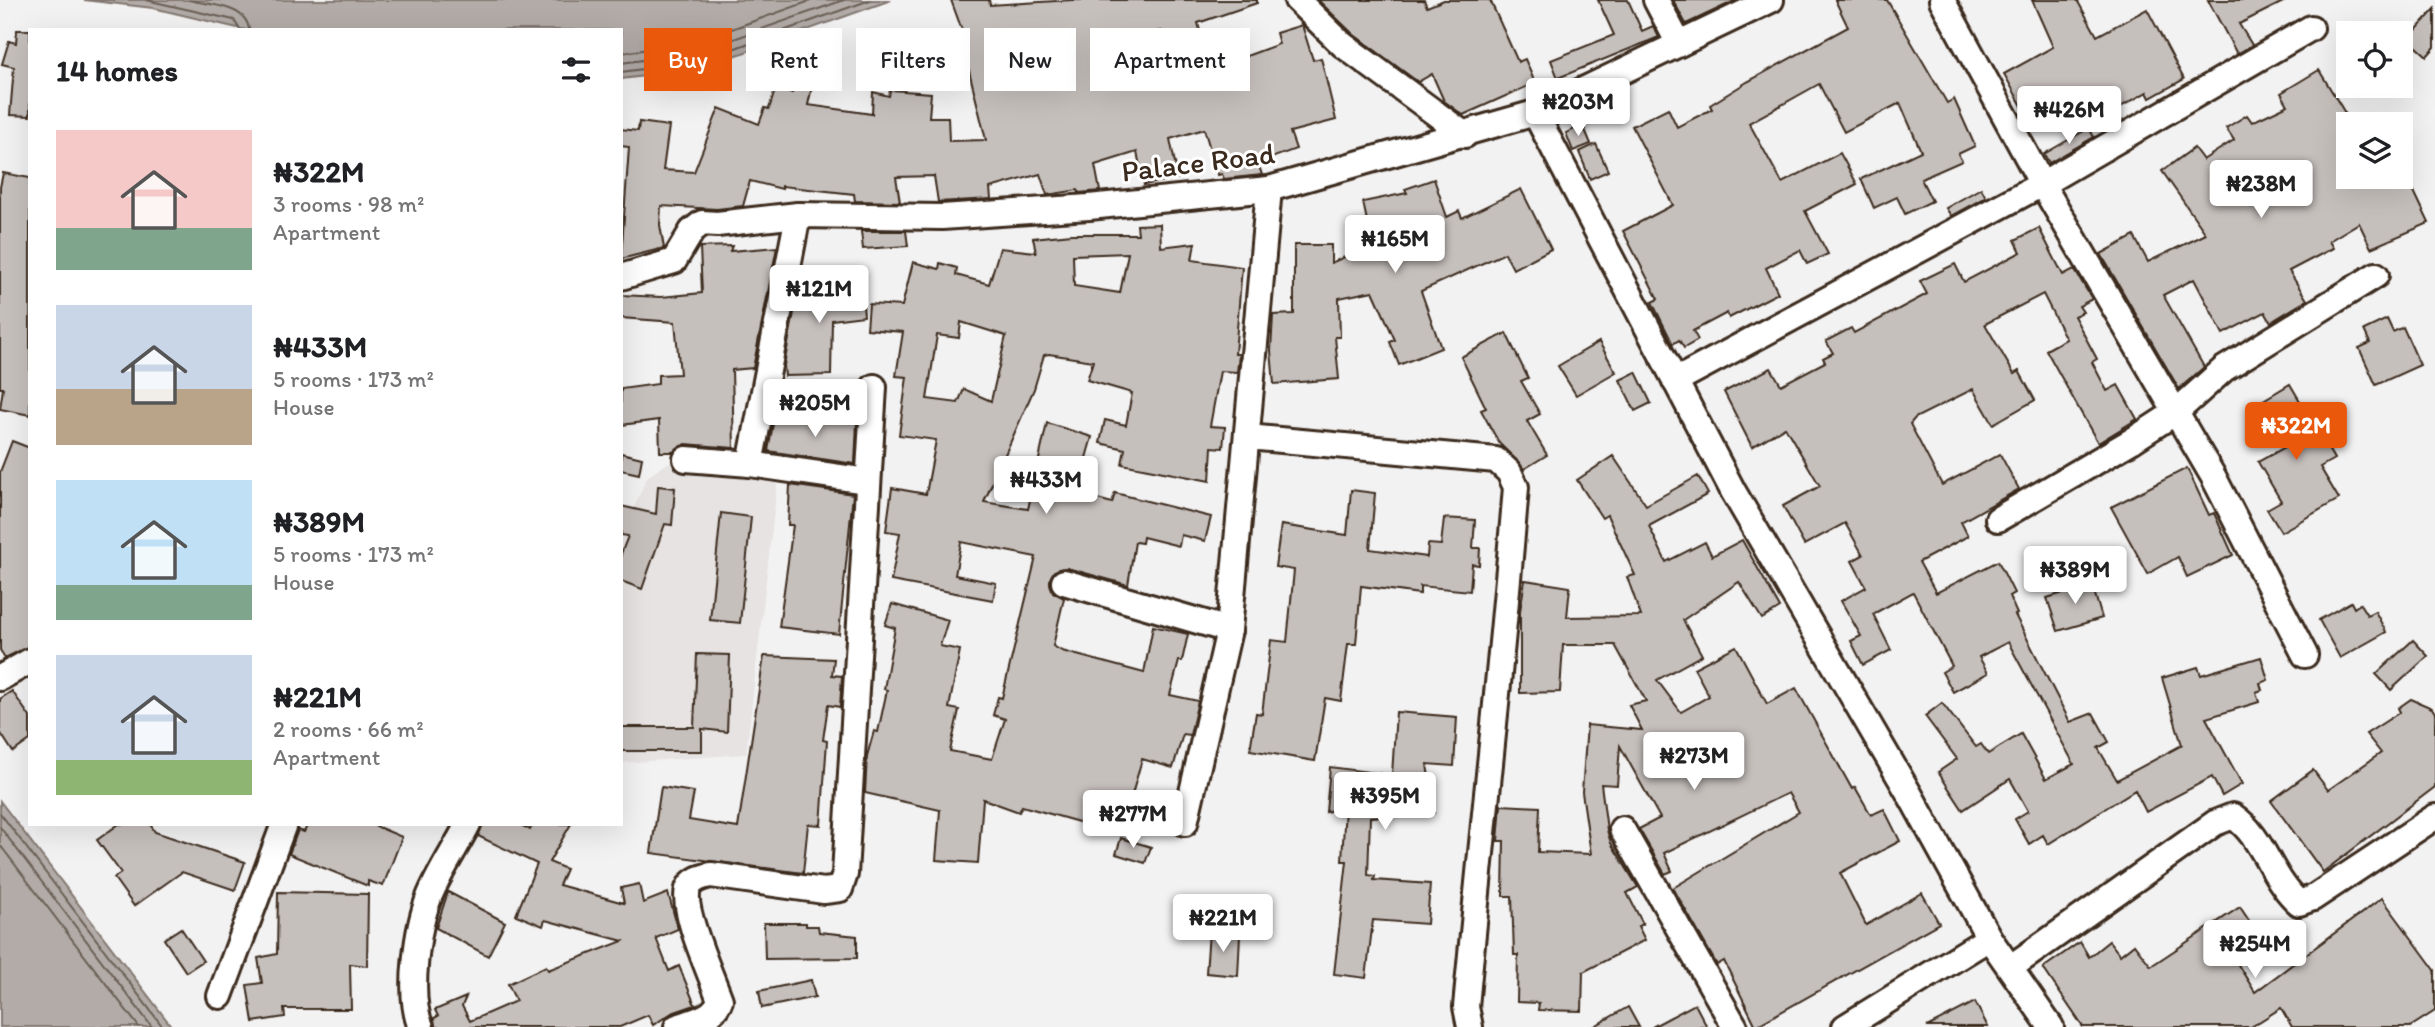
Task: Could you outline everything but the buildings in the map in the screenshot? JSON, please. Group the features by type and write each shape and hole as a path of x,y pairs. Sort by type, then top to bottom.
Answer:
{"street":[{"path":"1297,0 1343,45 1465,135"},
{"path":"1656,0 1679,44"},
{"name":"Palace Road","path":"623,276 674,261 692,231 702,223 717,224 798,215 942,217 1089,207 1269,189 1535,113 1770,0"},
{"path":"1942,0 2042,184 2213,476 2305,655"},
{"path":"1675,381 2042,184 2311,27"},
{"path":"1535,113 1733,491 1910,795 1989,938 2051,1027"},
{"path":"1185,823 1228,630 1269,189"},
{"path":"750,464 798,215"},
{"path":"1998,519 2176,412 2224,369 2376,275"},
{"path":"677,1027 706,1017 717,1008 720,1000 688,908 688,888 696,879 711,875 824,891 841,889 845,874 874,387"},
{"path":"1248,437 1496,460 1509,472 1516,487 1498,708 1489,758 1466,1007 1469,1027"},
{"path":"686,459 750,464 867,481"},
{"path":"1064,582 1228,630"},
{"path":"0,678 28,662"},
{"path":"2011,967 2215,823 2233,816 2247,825 2287,893 2299,903 2313,898 2435,817"},
{"path":"220,996 283,826"},
{"path":"421,1027 413,1004 419,944 429,896 467,826"},
{"path":"1622,829 1735,1027"},
{"path":"1845,1027 1989,938"}],"shaded area":[{"path":"668,463 778,477 746,754 623,763 623,533 647,477"}],"water":[{"path":"84,0 891,0 813,28 746,28 746,52 732,57 732,28 644,28 644,76 623,79 623,28 238,28 153,8"},
{"path":"0,801 172,1027 0,1027"}]}
